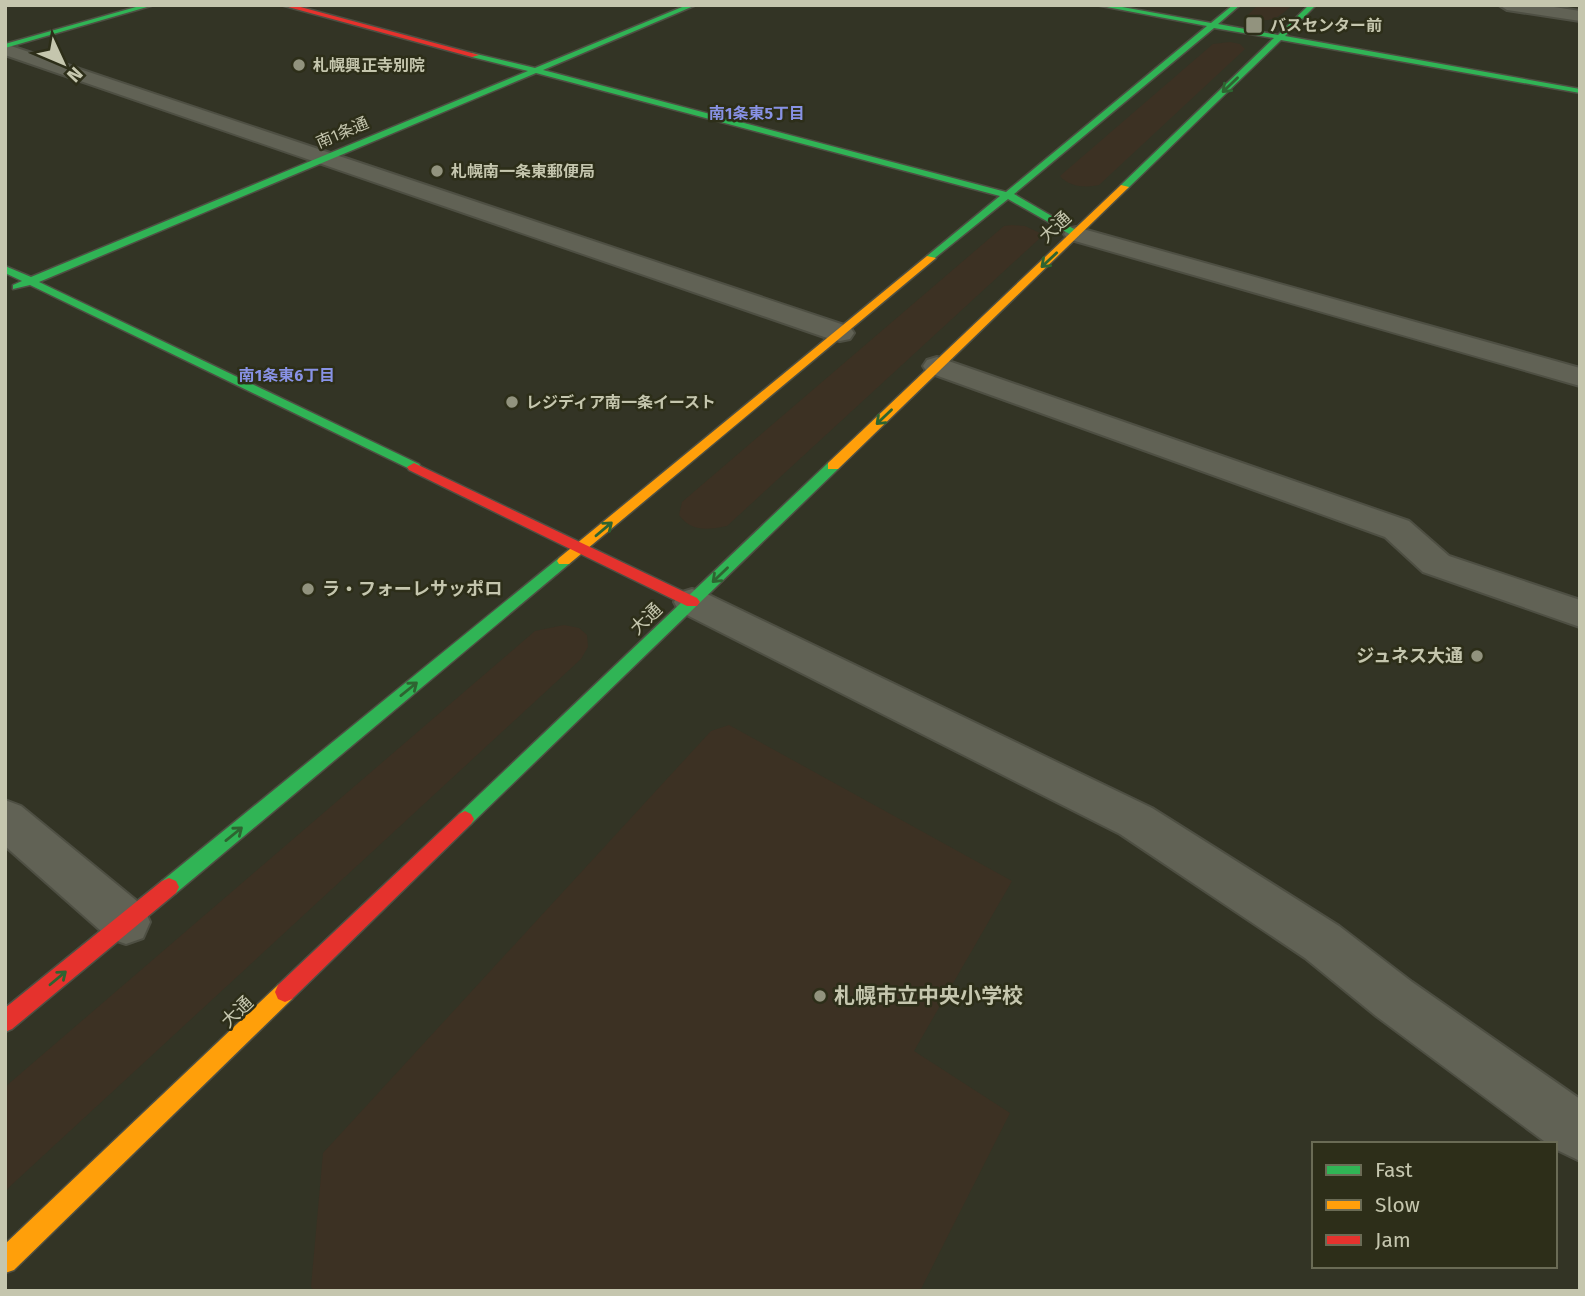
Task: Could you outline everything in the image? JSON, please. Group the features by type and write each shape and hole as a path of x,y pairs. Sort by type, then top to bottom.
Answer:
{"street":[{"path":"5,48 151,5"},
{"path":"284,5 1008,194 1076,234 1580,377"},
{"name":"南1条通","path":"5,292 692,5"},
{"path":"1098,5 1580,91"},
{"path":"5,1022 1237,5"},
{"name":"大通","path":"5,1261 1313,5"},
{"path":"1507,5 1580,16"},
{"path":"5,48 840,333"},
{"path":"5,270 582,548 1136,821 1322,942 1394,999 1580,1133"},
{"path":"937,366 1398,529 1436,564 1580,614"},
{"path":"5,819 126,922"}],"shaded area":[{"path":"1258,5 1292,5 1272,19 1260,20 1247,16"},
{"path":"1213,44 1240,44 1245,49 1099,185 1078,186 1060,176"},
{"path":"1004,226 1025,226 1040,233 1039,239 727,526 700,528 684,521 679,515 682,502"},
{"path":"564,625 579,628 587,635 588,647 581,659 5,1191 5,1087 535,631"},
{"name":"札幌市立中央小学校","path":"729,725 1012,881 914,1051 1010,1113 920,1291 315,1291 311,1287 323,1153 711,731"}],"traffic: fast":[{"path":"5,46 151,5"},
{"path":"17,287 693,5"},
{"path":"1099,5 1580,91"},
{"path":"931,258 1237,5"},
{"path":"1124,187 1313,5"},
{"path":"475,55 1008,195 1076,234"},
{"path":"5,269 414,467"},
{"path":"465,819 833,466"},
{"path":"169,887 564,561"}],"traffic: slow":[{"path":"833,466 1124,187"},
{"path":"564,561 931,258"},
{"path":"5,1261 285,992"}],"traffic: jam":[{"path":"284,5 475,55"},
{"path":"414,467 692,602"},
{"path":"285,992 465,819"},
{"path":"5,1022 169,887"}],"place":[{"name":"バスセンター前","path":"1254,25"},
{"name":"札幌興正寺別院","path":"299,65"},
{"name":"札幌南一条東郵便局","path":"437,171"},
{"name":"レジディア南一条イースト","path":"512,402"},
{"name":"ラ・フォーレサッポロ","path":"308,589"},
{"name":"ジュネス大通","path":"1477,656"},
{"name":"札幌市立中央小学校","path":"820,996"}],"district":[{"name":"南1条東5丁目","path":"757,113"},
{"name":"南1条東6丁目","path":"287,375"}]}
